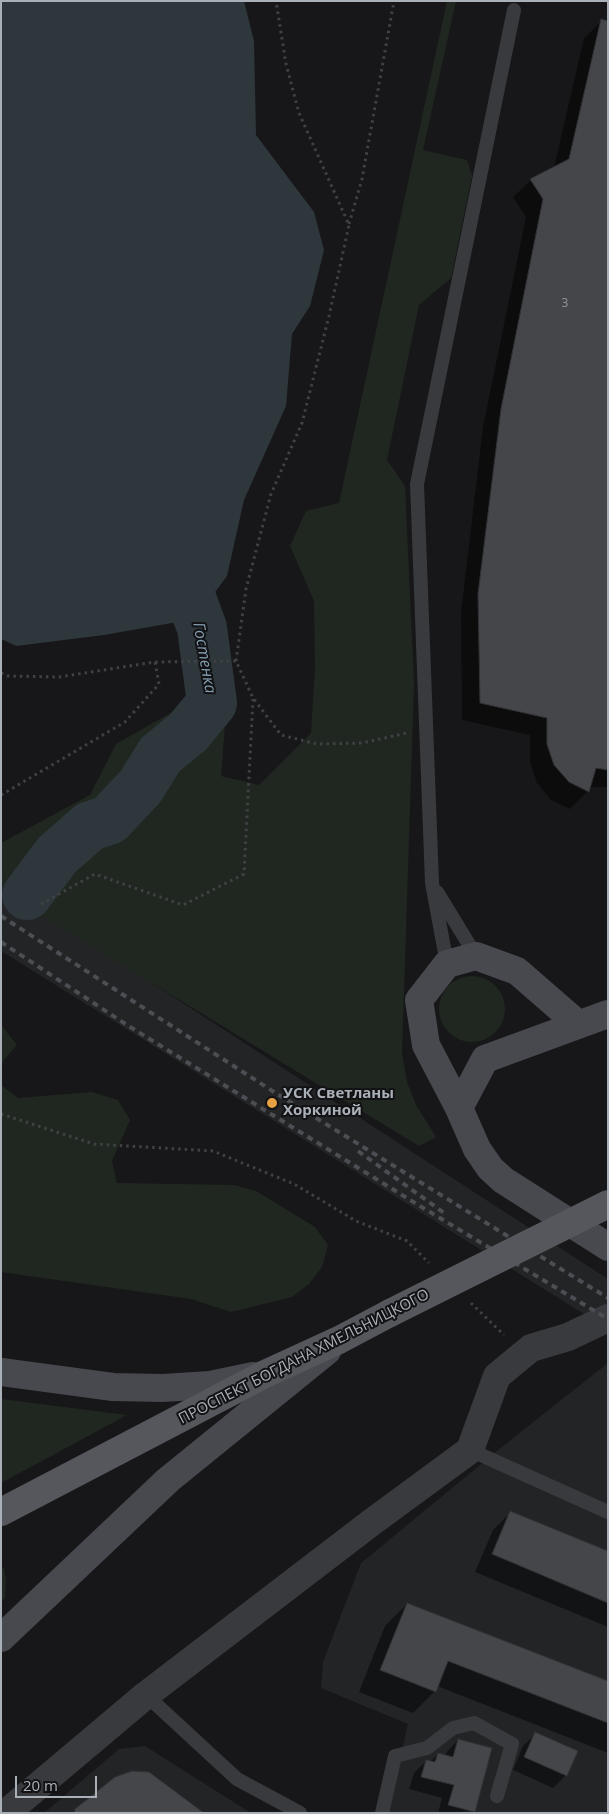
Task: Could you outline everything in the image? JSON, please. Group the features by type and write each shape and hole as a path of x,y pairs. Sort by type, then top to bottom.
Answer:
{"main road":[{"name":"ПРОСПЕКТ БОГДАНА ХМЕЛЬНИЦКОГО","path":"1,1512 265,1374 339,1340 608,1204"}],"street":[{"path":"578,1024 517,971 476,956 447,964 419,1000 426,1045 459,1108 477,1150 490,1168 503,1180 608,1247"},
{"path":"459,1108 485,1059 608,1014"},
{"path":"6,1813 146,1695 470,1450 497,1376 531,1348 568,1337 608,1318"},
{"path":"1,1638 168,1480 339,1340"},
{"path":"1,1372 113,1387 163,1388 210,1385 265,1374"}],"lane":[{"path":"447,964 432,883 417,484 514,10"},
{"path":"432,883 476,956"},
{"path":"470,1450 608,1512"},
{"path":"146,1695 237,1779 300,1813"},
{"path":"382,1813 395,1756 427,1748 453,1728 474,1723 512,1744 497,1796"}],"path":[{"path":"276,1 286,64 299,113 349,225"},
{"path":"394,1 362,179 349,225 329,316 302,423 271,494 246,590 236,661 254,698 281,735 317,744 362,743 427,729"},
{"path":"1,673 8,676 59,676 155,662 236,661"},
{"path":"1,795 125,722 159,684 155,662"},
{"path":"41,904 95,874 182,905 244,874 254,698"},
{"path":"1,1114 94,1144 213,1151 294,1184 356,1221 406,1241 433,1267"},
{"path":"467,1299 507,1338 531,1348"}],"shaded area":[{"path":"1,1 244,1 254,41 256,135 314,212 324,250 310,306 292,334 286,406 244,500 227,576 201,611 172,623 104,635 16,646 1,639"},
{"path":"447,1 456,1 423,150 467,160 472,176 451,278 419,305 387,460 405,486 414,684 402,1053 407,1082 416,1105 436,1137 419,1146 1,891 1,843 90,795 116,744 181,707 226,712 221,776 259,785 311,733 315,668 314,601 290,546 306,511 339,503"},
{"path":"1,885 608,1279 608,1329 1,951"},
{"path":"472,976 485,979 495,986 502,996 505,1009 502,1022 495,1032 485,1039 472,1042 459,1039 449,1032 442,1022 439,1009 442,996 449,986 459,979"},
{"path":"1,1025 17,1045 3,1061 1,1071"},
{"path":"1,1085 18,1098 92,1092 118,1100 130,1120 112,1161 117,1183 234,1185 256,1191 315,1227 328,1245 322,1267 309,1284 292,1297 231,1312 191,1299 1,1272"},
{"path":"608,1363 608,1813 388,1813 408,1724 321,1688 323,1662 361,1563 508,1442"},
{"path":"1,1399 127,1415 1,1483"},
{"path":"1,1566 4,1568 6,1580 5,1598 1,1602"},
{"path":"145,1746 251,1813 44,1813 119,1749"}],"building":[{"path":"601,19 608,21 608,770 596,768 589,792 569,782 554,765 547,744 547,718 480,703 478,594 501,409 543,199 530,179 569,159"},
{"path":"510,1511 608,1551 608,1603 492,1554"},
{"path":"407,1603 608,1681 608,1723 448,1661 436,1692 380,1670"},
{"path":"535,1732 578,1751 567,1776 524,1757"},
{"path":"458,1739 492,1748 475,1812 448,1805 454,1785 421,1777 426,1760 435,1762 438,1753 453,1757"},
{"path":"132,1771 149,1772 204,1813 74,1813 75,1809 115,1777"}],"waterway":[{"name":"Гостенка","path":"27,895 57,855 90,826 109,820 141,786 160,755 188,732 212,703 202,628 181,571 166,553"}],"railway":[{"path":"1,916 274,1092 608,1298"},
{"path":"1,942 127,1025 415,1203 608,1319"},
{"path":"358,1151 447,1215"}],"place":[{"name":"УСК Светланы Хоркиной","path":"272,1103"}]}
